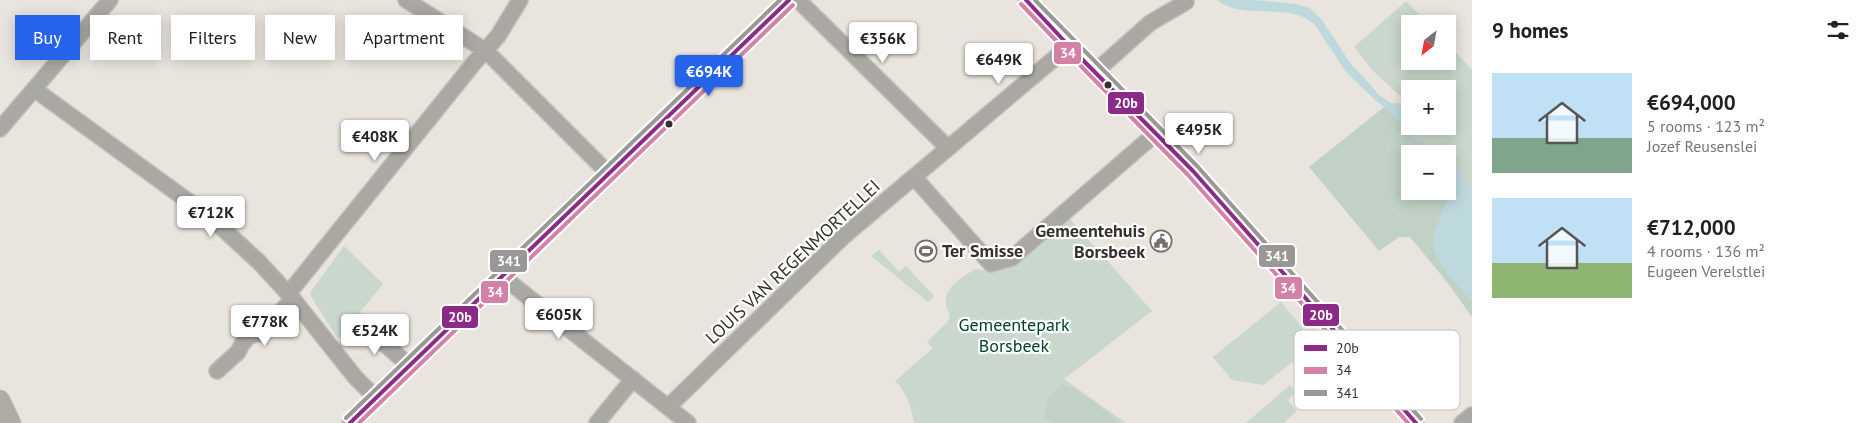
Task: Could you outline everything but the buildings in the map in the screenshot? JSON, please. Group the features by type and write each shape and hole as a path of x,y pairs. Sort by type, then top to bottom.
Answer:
{"main road":[{"path":"0,400 11,423"}],"street":[{"path":"0,129 110,0"},
{"path":"406,0 486,51 608,173"},
{"path":"216,371 238,352 242,344 250,336 258,334 290,296 498,36 520,0"},
{"path":"350,423 790,0"},
{"path":"798,0 948,148"},
{"path":"1026,0 1193,171 1334,330"},
{"path":"1095,72 1150,23 1186,2"},
{"name":"LOUIS VAN REGENMORTELLEI","path":"668,407 844,236 1069,46"},
{"path":"34,89 210,217 259,262 290,296 355,377 376,398"},
{"path":"914,177 991,264 1012,258 1155,134"},
{"path":"503,277 688,423"},
{"path":"359,322 410,366"},
{"path":"597,423 633,379"},
{"path":"1404,410 1416,423"},
{"path":"1462,423 1472,414"}],"green space":[{"path":"1406,1 1419,15 1401,15 1401,70 1456,70 1456,53 1472,70 1472,243 1456,193 1456,145 1427,145 1417,135 1456,135 1456,80 1401,80 1401,97 1373,71 1354,47"},
{"path":"1401,103 1401,118 1388,104"},
{"path":"1388,104 1401,118 1401,135 1417,135 1427,145 1401,145 1401,200 1456,200 1456,193 1472,243 1472,317 1447,282 1410,237 1399,237 1379,251 1309,167"},
{"name":"Gemeentepark Borsbeek","path":"1068,217 1152,311 1064,379 1126,423 914,423 908,400 903,390 895,381 933,348 927,342 950,318 946,301 950,289 975,269 994,272 1011,265"},
{"path":"344,246 383,284 338,339 310,293"},
{"path":"879,250 899,272 906,266 934,296 928,302 871,256"},
{"path":"1281,302 1304,330 1294,330 1294,361 1263,385 1232,380 1213,357"},
{"path":"1062,384 1085,395 1120,423 1053,423 1045,417 1048,399"},
{"path":"1290,385 1294,390 1294,394 1288,400 1294,410 1297,411 1284,423 1246,423"}],"water":[{"path":"1217,0 1254,0 1296,4 1310,8 1322,20 1351,64 1379,95 1401,112 1401,123 1346,72 1315,25 1293,14 1240,10"},
{"path":"1412,135 1424,136 1418,141"},
{"path":"1456,166 1472,192 1472,300 1448,274 1434,250 1435,234 1448,200 1456,200"}],"transit line":[{"name":"341","path":"346,418 780,0"},
{"name":"20b","path":"350,423 789,0"},
{"name":"20b","path":"1026,0 1193,171 1334,330"},
{"name":"341","path":"1035,0 1198,167 1342,330"},
{"name":"34","path":"1021,4 1188,175 1326,330"},
{"name":"34","path":"359,423 793,5"},
{"name":"34","path":"1396,410 1408,423"},
{"name":"20b","path":"1404,410 1416,423"},
{"name":"341","path":"1413,410 1421,419"}],"place":[{"name":"Gemeentehuis Borsbeek","path":"1161,241"},
{"name":"Ter Smisse","path":"926,251"}]}
